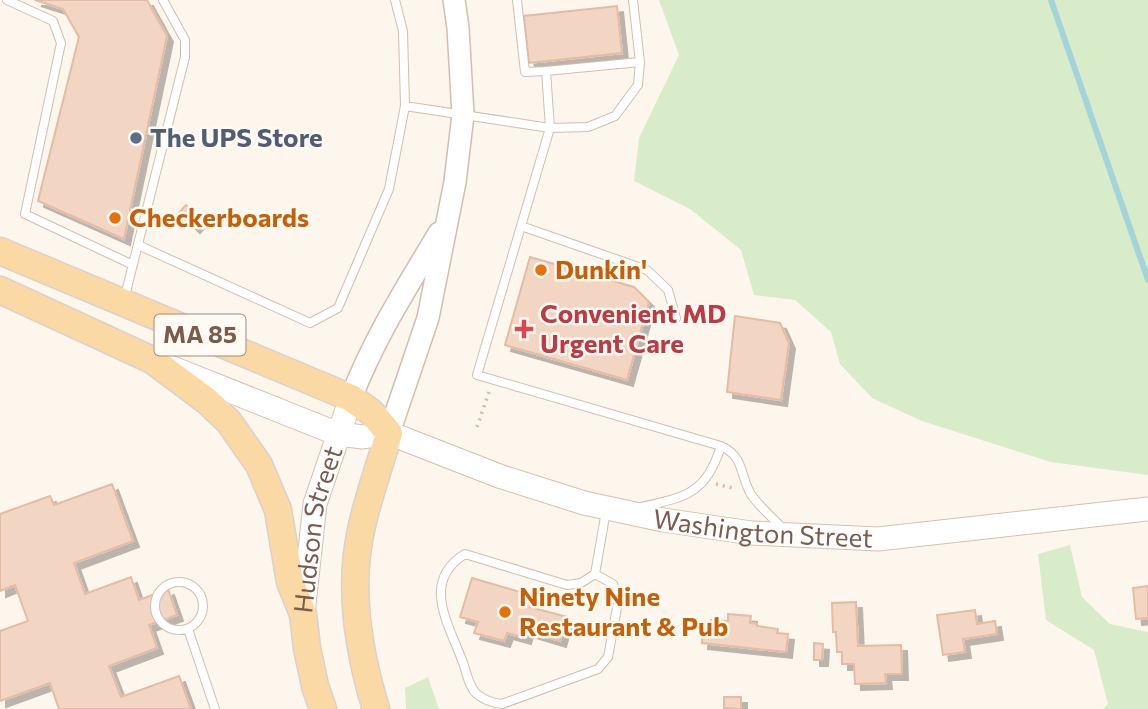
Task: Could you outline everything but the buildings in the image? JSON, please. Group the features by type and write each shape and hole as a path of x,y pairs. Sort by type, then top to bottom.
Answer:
{"main road":[{"name":"Washington Street","path":"0,251 351,398 371,412 389,433 499,476 584,503 708,528 790,536 878,539 1148,509"},
{"name":"Washington Street","path":"0,290 152,360 338,434 363,437 389,433"},
{"path":"152,360 207,401 229,422 259,465 278,510 290,582 303,614"},
{"name":"Hudson Street","path":"323,709 310,660 303,614 315,504 351,398"},
{"name":"Hudson Street","path":"376,709 364,665 356,586 358,554 366,516 389,433"}],"street":[{"path":"389,433 428,318 455,182 463,115 454,0"},
{"path":"351,398 368,354 391,311 447,219"}],"lane":[{"path":"7,0 53,21 61,43 25,214 133,265"},
{"path":"124,303 186,57 185,40 163,0"},
{"path":"138,245 310,323 338,308 389,189 405,106 403,31 395,0"},
{"path":"517,0 525,72 640,62"},
{"path":"405,106 550,128 588,127 615,116 638,85 640,62 633,0"},
{"path":"546,71 550,128 477,375 734,452 750,492 790,536"},
{"path":"521,226 647,270 668,290 676,318"},
{"path":"595,574 613,584 619,597 608,657 598,670 502,704 491,702 475,693 440,602 442,582 452,562 466,554 567,585 581,583 595,574 615,509 672,500 695,489 714,468 721,446"},
{"path":"186,583 202,598 199,620 188,629 171,629 164,625 156,611 158,595 170,584 186,583"},
{"path":"188,629 215,709"}],"path":[{"path":"477,427 494,380"}],"green space":[{"path":"659,0 1148,0 1148,475 1051,462 922,421 872,398 840,364 831,332 795,300 754,295 741,250 690,209 634,181 639,138 679,55"},
{"path":"1070,545 1082,597 1110,624 1148,632 1148,709 1103,709 1108,704 1094,650 1046,620 1038,554"},
{"path":"428,677 439,709 406,709 405,688"}],"waterway":[{"path":"1051,0 1148,280"}],"place":[{"name":"The UPS Store","path":"136,138"},
{"name":"Checkerboards","path":"115,218"},
{"name":"Dunkin'","path":"541,270"},
{"name":"Convenient MD Urgent Care","path":"524,329"},
{"name":"Ninety Nine Restaurant & Pub","path":"505,612"}]}
